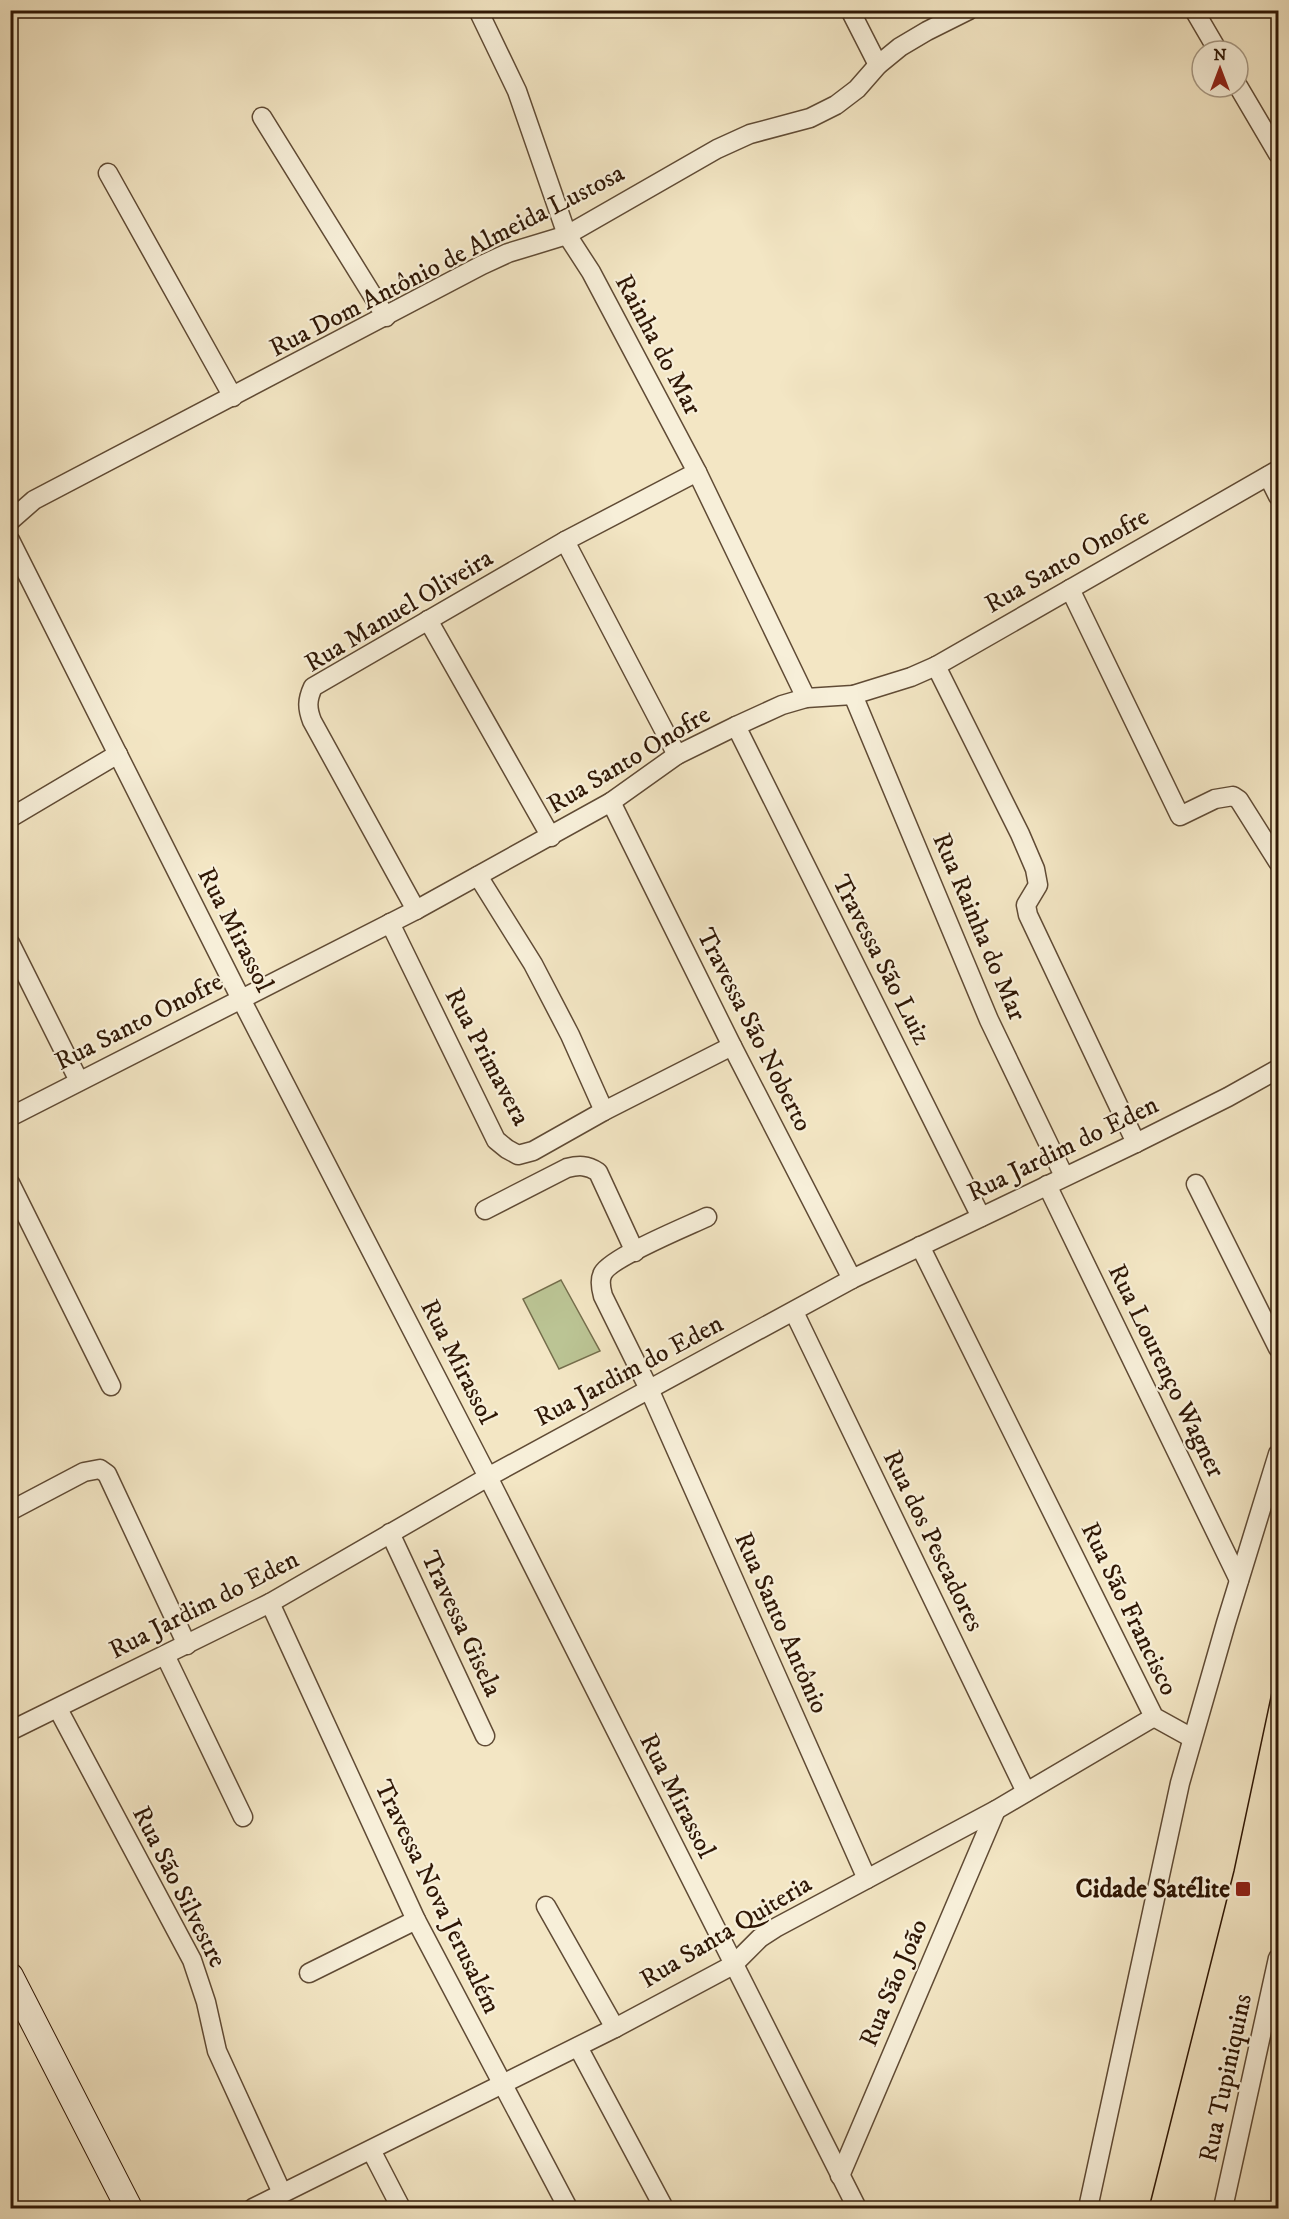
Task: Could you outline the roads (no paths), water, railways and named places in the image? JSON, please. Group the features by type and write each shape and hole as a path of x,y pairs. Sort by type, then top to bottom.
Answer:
{"main road":[{"path":"10,1976 18,2007 129,2208"}],"street":[{"name":"Rainha do Mar","path":"478,10 517,91 567,235 591,272 697,472 806,698"},
{"path":"850,10 878,65"},
{"name":"Rua Dom Antônio de Almeida Lustosa","path":"10,521 34,500 508,253 567,235 717,149 750,134 810,118 836,105 857,89 878,65 939,17 969,10"},
{"path":"1194,10 1211,39"},
{"path":"1246,99 1278,154"},
{"path":"262,117 386,317"},
{"path":"108,173 233,397"},
{"name":"Rua Manuel Oliveira","path":"416,910 312,721 308,710 308,699 314,687 565,542 697,472"},
{"path":"1273,473 1278,496"},
{"name":"Rua Santo Onofre","path":"10,1117 416,910 551,837 611,802 678,755 782,705 806,698 853,695 911,677 936,666 1273,473"},
{"name":"Rua Dom Antônio de Almeida Lustosa","path":"10,504 34,500"},
{"name":"Rua Mirassol","path":"10,540 241,999 489,1477 857,2208"},
{"path":"565,542 678,755"},
{"path":"1070,589 1180,816 1215,799 1233,796 1239,800 1278,862"},
{"path":"428,620 551,837"},
{"path":"936,666 1020,834 1035,869 1038,885 1026,905 1028,915 1136,1143"},
{"name":"Rua Rainha do Mar","path":"853,695 989,1020 1064,1176"},
{"name":"Travessa São Luiz","path":"736,726 981,1217"},
{"path":"10,818 118,754"},
{"name":"Travessa São Noberto","path":"611,802 732,1046 852,1279"},
{"path":"478,876 533,964 570,1035 604,1111"},
{"name":"Rua Primavera","path":"390,923 496,1140 518,1155 533,1151 604,1111 732,1046"},
{"path":"10,943 79,1081"},
{"name":"Rua Jardim do Eden","path":"10,1731 270,1603 489,1477 852,1279 1136,1143 1278,1069"},
{"path":"484,1210 567,1168 589,1167 598,1172 635,1252"},
{"path":"10,1183 111,1386"},
{"path":"1196,1184 1278,1348"},
{"name":"Rua Lourenço Wagner","path":"1047,1185 1239,1580"},
{"name":"Rua Santo Antônio","path":"707,1217 608,1267 602,1274 603,1296 649,1389 867,1879"},
{"name":"Rua São Francisco","path":"920,1246 1154,1717 1192,1738"},
{"name":"Rua dos Pescadores","path":"794,1312 1026,1792"},
{"path":"1088,2208 1180,1783 1278,1454"},
{"path":"10,1511 84,1472 99,1469 107,1474 187,1645"},
{"name":"Travessa Gisela","path":"390,1533 485,1736"},
{"name":"Travessa Nova Jerusalém","path":"270,1603 416,1920 501,2085 568,2208"},
{"path":"165,1655 243,1817"},
{"name":"Rua São Silvestre","path":"58,1709 192,1960 206,2002 217,2051 282,2193"},
{"name":"Rua Santa Quiteria","path":"253,2208 578,2047 733,1965 760,1938 996,1810 1154,1717"},
{"name":"Rua São João","path":"840,2176 996,1810"},
{"path":"546,1906 615,2028"},
{"path":"309,1972 416,1920"},
{"name":"Rua Tupiniquins","path":"1223,2208 1278,1958"},
{"path":"578,2047 664,2208"},
{"path":"371,2150 401,2208"}],"tram line":[{"path":"1149,2208 1234,1871 1278,1664"}],"place":[{"name":"Cidade Satélite","path":"1243,1889"}]}
